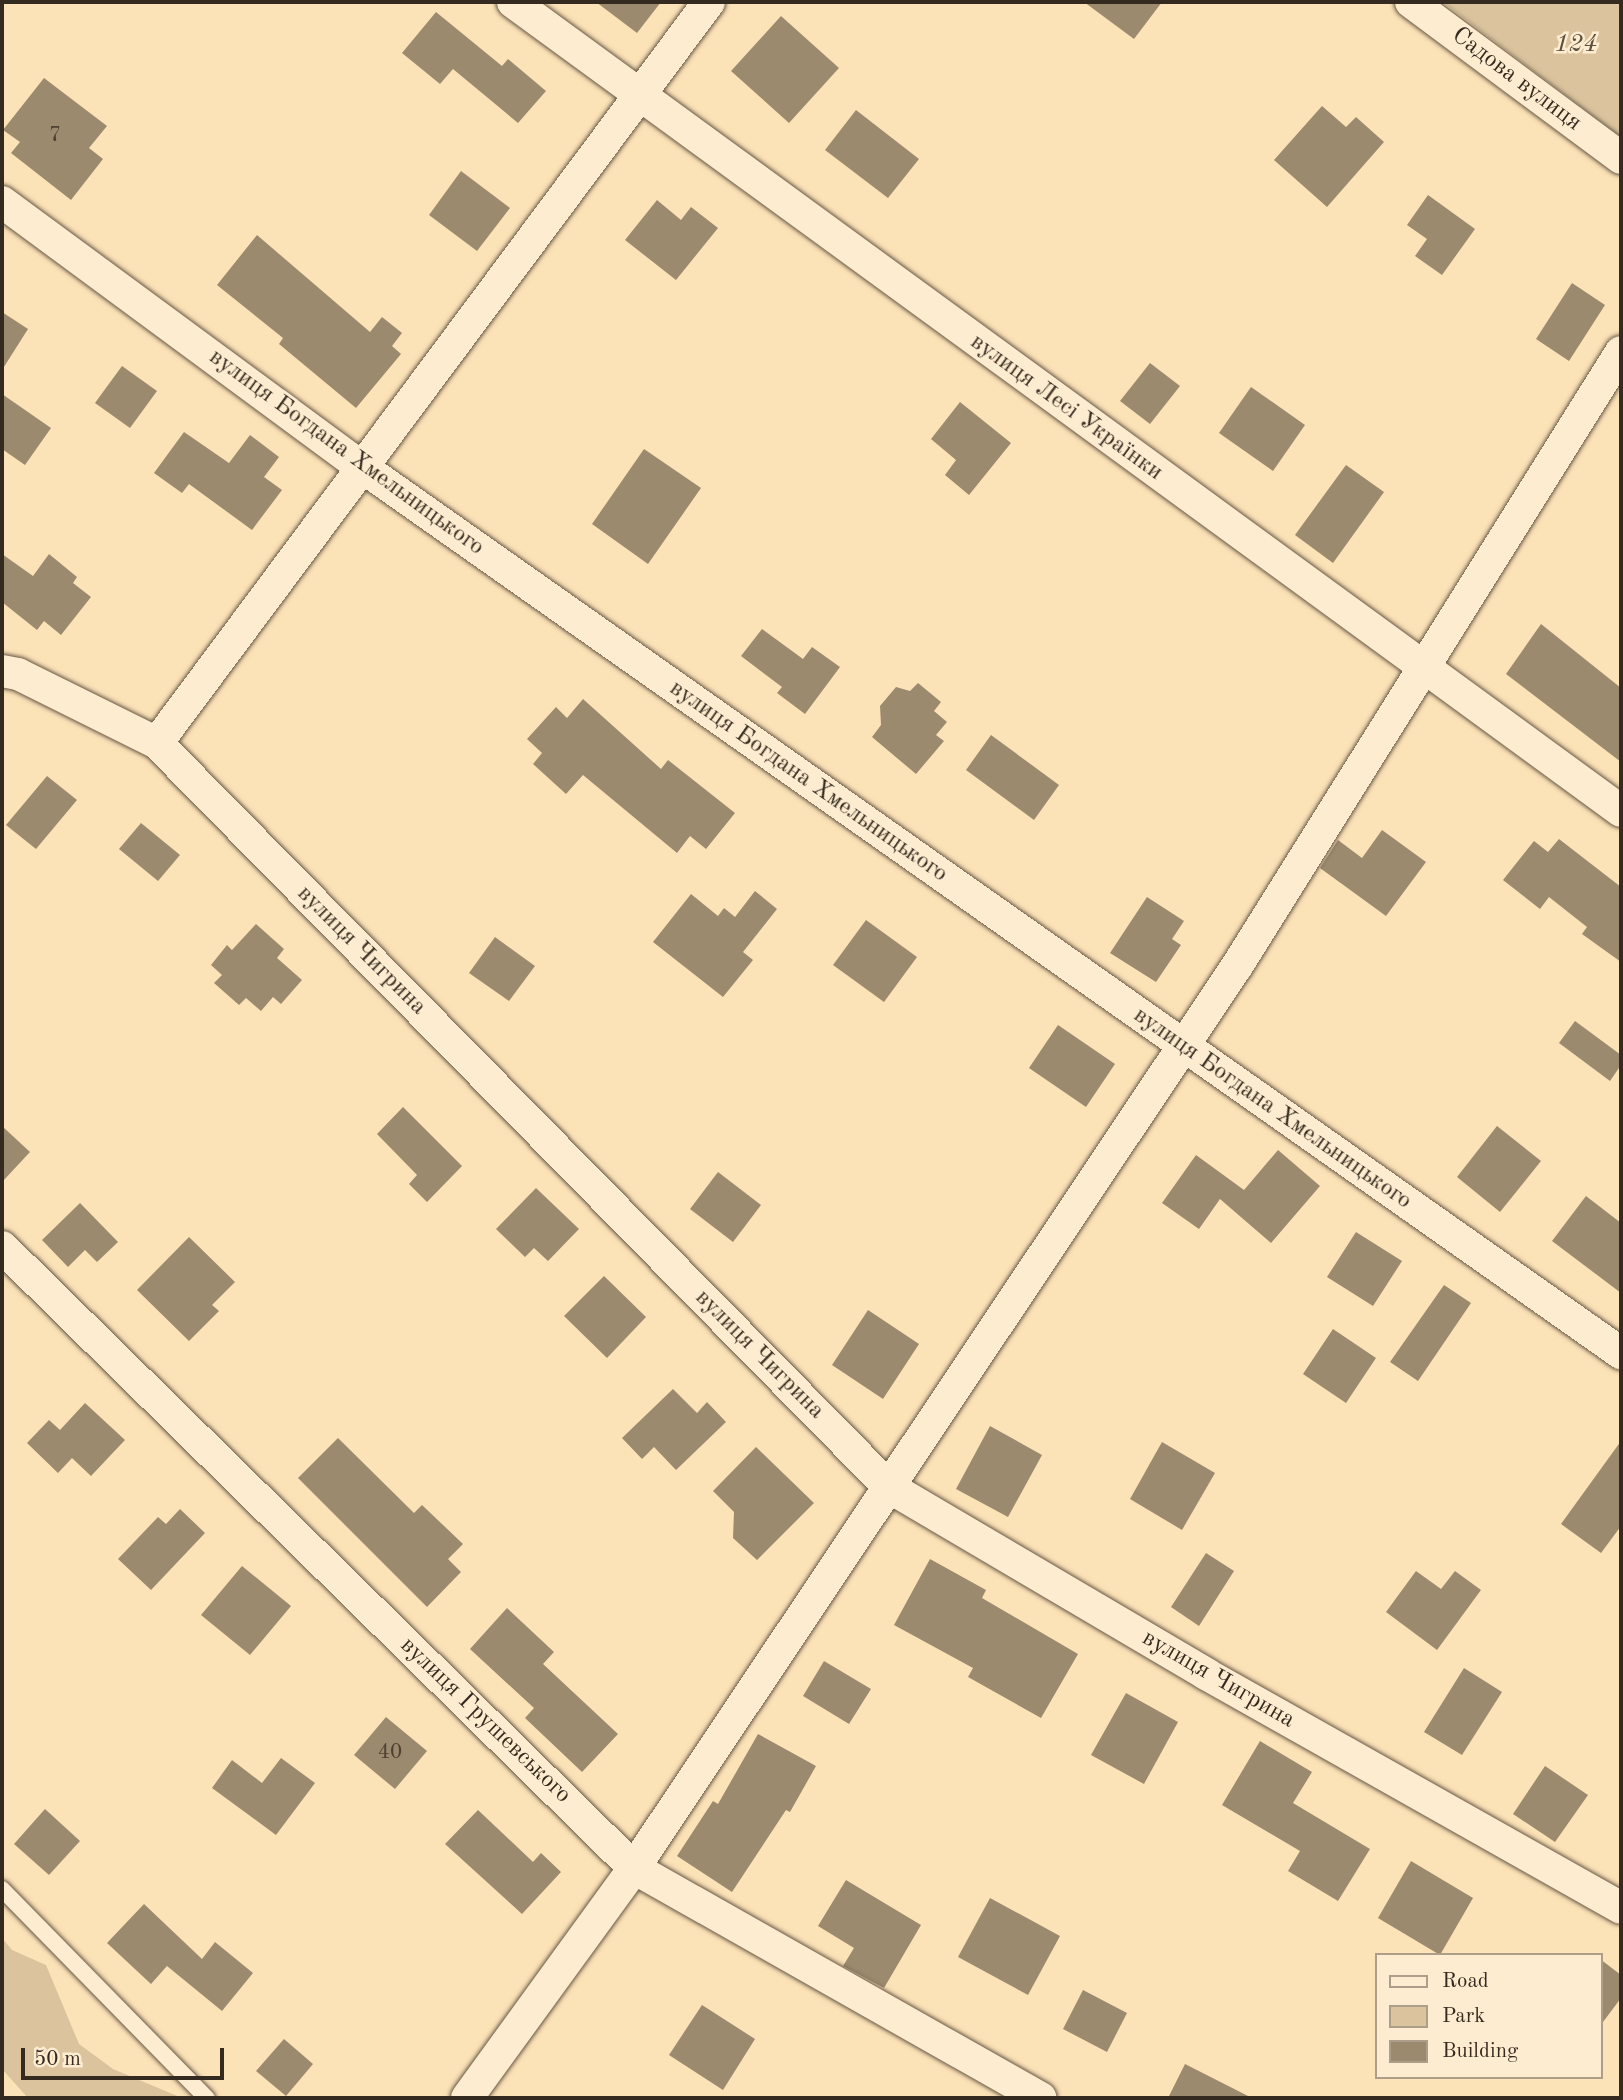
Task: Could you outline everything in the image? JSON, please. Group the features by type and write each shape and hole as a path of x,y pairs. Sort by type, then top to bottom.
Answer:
{"street":[{"name":"вулиця Лесі Українки","path":"513,2 639,97 1621,811"},
{"path":"157,743 709,2"},
{"name":"Садова вулиця","path":"1411,2 1621,158"},
{"name":"вулиця Богдана Хмельницького","path":"2,202 362,467 1621,1353"},
{"path":"467,2098 634,1868 1183,1047 1425,670 1621,352"},
{"name":"вулиця Чигрина","path":"2,671 157,743 888,1487 1206,1674 1621,1908"},
{"name":"вулиця Грушевського","path":"2,1247 634,1868 1040,2098"}],"lane":[{"path":"2,1889 207,2098"}],"green space":[{"name":"124","path":"1443,2 1621,2 1621,137"},
{"path":"2,1938 12,1950 46,1965 79,2044 113,2069 182,2098 28,2098 2,2069"}],"building":[{"path":"596,2 661,2 637,33"},
{"path":"1084,2 1162,2 1134,39"},
{"path":"436,12 502,66 508,59 546,91 518,123 453,69 440,84 402,53"},
{"path":"781,16 839,68 789,123 731,71"},
{"path":"44,78 107,126 89,148 103,159 71,200 11,153 20,142 3,130"},
{"path":"1322,106 1346,127 1356,117 1384,142 1327,207 1274,160"},
{"path":"856,110 919,159 888,198 825,150"},
{"path":"461,171 510,208 477,251 429,215"},
{"path":"1428,195 1475,229 1442,275 1415,256 1427,239 1407,225"},
{"path":"657,200 681,220 691,207 718,228 676,280 625,240"},
{"path":"257,235 370,332 382,317 402,333 392,346 401,354 356,408 279,344 283,338 217,285"},
{"path":"1572,283 1605,305 1569,361 1536,339"},
{"path":"2,312 28,329 2,370"},
{"path":"1150,363 1180,386 1150,424 1120,401"},
{"path":"122,366 157,391 130,428 95,403"},
{"path":"1251,387 1305,425 1273,471 1219,433"},
{"path":"2,394 51,428 25,465 2,449"},
{"path":"960,402 1011,443 969,495 945,475 956,460 931,439"},
{"path":"184,432 229,463 250,435 279,457 264,477 282,490 252,530 189,484 182,493 154,473"},
{"path":"644,449 701,488 648,564 592,524"},
{"path":"1346,465 1384,492 1333,563 1295,535"},
{"path":"2,554 33,576 49,554 77,577 73,583 91,597 61,635 44,621 37,630 2,602"},
{"path":"1541,624 1621,688 1621,762 1506,674"},
{"path":"762,629 803,659 812,647 840,667 805,714 777,693 782,687 741,656"},
{"path":"918,683 941,702 934,711 947,722 936,735 944,741 916,774 872,737 881,725 880,706 896,687 910,691"},
{"path":"583,699 661,769 668,760 735,813 706,849 690,836 677,853 583,775 566,794 533,764 542,753 527,739 556,707 567,718"},
{"path":"991,735 1059,785 1034,820 966,770"},
{"path":"47,776 77,800 36,849 6,825"},
{"path":"141,823 180,855 158,881 119,849"},
{"path":"1382,830 1426,862 1386,916 1320,868 1338,840 1362,858"},
{"path":"1559,839 1621,887 1621,962 1582,934 1587,927 1549,897 1540,909 1503,880 1534,841 1548,852"},
{"path":"755,891 777,909 743,952 753,960 723,997 653,942 691,894 718,916 724,908 735,917"},
{"path":"1147,897 1184,921 1172,939 1181,945 1156,982 1110,953"},
{"path":"866,920 917,957 884,1002 833,965"},
{"path":"256,924 284,949 277,958 302,980 281,1004 273,997 261,1011 246,998 239,1005 214,983 222,975 211,965 227,945 232,950"},
{"path":"495,937 535,966 509,1001 469,973"},
{"path":"1575,1021 1621,1055 1621,1065 1610,1081 1559,1043"},
{"path":"1058,1025 1115,1064 1086,1107 1029,1068"},
{"path":"403,1107 462,1166 427,1202 409,1184 417,1175 377,1134"},
{"path":"2,1126 30,1152 2,1182"},
{"path":"1497,1126 1541,1161 1500,1212 1457,1177"},
{"path":"1278,1150 1320,1186 1271,1243 1220,1199 1199,1229 1162,1203 1196,1155 1244,1190"},
{"path":"718,1172 761,1205 733,1242 690,1209"},
{"path":"536,1188 579,1229 548,1261 534,1248 525,1257 496,1229"},
{"path":"1586,1196 1621,1223 1621,1293 1552,1241"},
{"path":"80,1203 118,1242 97,1262 85,1250 68,1267 42,1240"},
{"path":"1356,1232 1402,1261 1373,1306 1327,1277"},
{"path":"189,1237 235,1282 212,1305 219,1311 189,1341 137,1290"},
{"path":"604,1276 646,1317 607,1358 564,1316"},
{"path":"1444,1285 1471,1303 1418,1381 1390,1362"},
{"path":"868,1310 919,1344 883,1399 832,1365"},
{"path":"1333,1329 1376,1358 1346,1403 1303,1374"},
{"path":"673,1389 697,1413 707,1402 726,1422 676,1470 654,1447 642,1459 622,1438"},
{"path":"85,1403 125,1440 91,1476 72,1458 58,1473 27,1443 49,1420 60,1430"},
{"path":"990,1426 1042,1455 1008,1517 956,1489"},
{"path":"338,1438 414,1513 422,1505 463,1544 448,1559 461,1572 427,1607 298,1478"},
{"path":"1621,1441 1621,1526 1601,1553 1561,1524"},
{"path":"1162,1442 1215,1473 1182,1530 1130,1499"},
{"path":"756,1447 814,1503 757,1560 733,1538 734,1512 713,1491"},
{"path":"180,1509 205,1533 151,1590 118,1559 158,1517 166,1524"},
{"path":"1206,1553 1234,1571 1199,1626 1171,1607"},
{"path":"930,1559 986,1590 982,1598 1078,1654 1041,1718 968,1677 973,1668 894,1625"},
{"path":"242,1566 291,1606 250,1655 201,1615"},
{"path":"1416,1571 1441,1589 1455,1571 1481,1590 1437,1650 1386,1612"},
{"path":"507,1608 554,1652 543,1664 618,1734 582,1772 525,1718 534,1708 470,1649"},
{"path":"824,1661 871,1689 849,1724 803,1696"},
{"path":"1464,1668 1502,1692 1462,1755 1424,1732"},
{"path":"1126,1693 1178,1722 1144,1784 1091,1755"},
{"path":"386,1717 427,1751 395,1789 354,1755"},
{"path":"758,1734 816,1766 790,1812 786,1810 732,1892 677,1856 713,1801 718,1804"},
{"path":"1260,1741 1312,1772 1293,1803 1370,1849 1338,1901 1288,1871 1300,1851 1222,1805"},
{"path":"281,1758 315,1783 276,1835 212,1788 232,1760 262,1783"},
{"path":"1545,1766 1588,1795 1555,1842 1513,1814"},
{"path":"45,1809 80,1841 49,1875 14,1844"},
{"path":"478,1810 533,1862 541,1853 561,1872 522,1914 445,1844"},
{"path":"1411,1861 1473,1898 1441,1953 1437,1953 1378,1918"},
{"path":"846,1880 921,1925 884,1988 843,1966 854,1948 818,1926"},
{"path":"990,1898 1060,1936 1028,1995 958,1957"},
{"path":"144,1904 202,1959 215,1942 253,1973 222,2011 167,1966 151,1984 107,1943"},
{"path":"1602,1961 1621,1975 1621,1998 1602,2023"},
{"path":"1083,1990 1127,2013 1107,2052 1063,2029"},
{"path":"702,2005 755,2039 723,2090 669,2055"},
{"path":"284,2039 313,2064 286,2096 256,2071"},
{"path":"1185,2064 1252,2098 1168,2098"}]}
